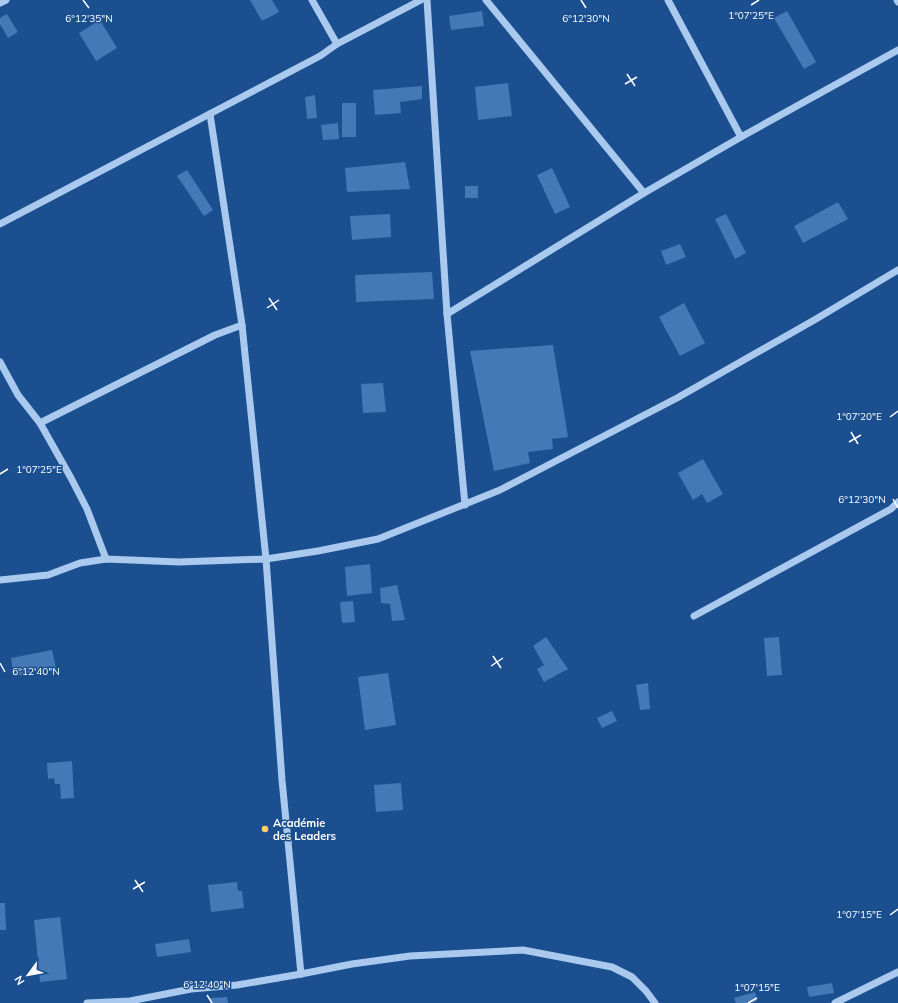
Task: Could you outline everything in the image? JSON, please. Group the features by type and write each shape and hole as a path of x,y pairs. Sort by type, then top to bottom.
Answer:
{"street":[{"path":"0,3 6,0"},
{"path":"312,0 337,44"},
{"path":"0,224 320,56 337,44 421,0"},
{"path":"427,0 447,314 466,505"},
{"path":"486,0 644,193"},
{"path":"668,0 741,137"},
{"path":"447,314 644,193 741,137 898,50"},
{"path":"210,114 242,325 266,559 282,780 301,974"},
{"path":"0,580 48,575 80,563 106,559 180,562 266,559 318,551 378,539 466,505 550,465 677,398 816,319 898,270"},
{"path":"40,423 215,335 242,325"},
{"path":"0,362 18,395 40,423 71,478 87,509 106,559"},
{"path":"694,616 878,516 898,502"},
{"path":"87,1003 130,1001 191,989 237,985 352,964 410,956 523,950 612,967 632,977 646,991 655,1003"},
{"path":"835,1003 898,972"}],"building":[{"path":"250,0 272,0 279,12 262,21"},
{"path":"482,11 484,26 451,30 449,16"},
{"path":"787,11 816,62 804,69 774,18"},
{"path":"7,14 18,32 8,38 0,24 0,18"},
{"path":"100,20 117,48 96,61 79,33"},
{"path":"508,83 512,116 478,120 475,87"},
{"path":"422,86 422,99 400,102 401,113 375,115 373,90"},
{"path":"315,95 317,118 307,119 305,97"},
{"path":"342,103 356,103 356,137 342,137"},
{"path":"338,123 339,139 323,140 321,125"},
{"path":"405,162 410,189 347,192 345,168"},
{"path":"552,168 570,207 555,214 537,175"},
{"path":"187,170 213,210 204,216 177,176"},
{"path":"465,186 478,186 478,198 465,198"},
{"path":"838,202 848,219 803,243 794,226"},
{"path":"390,214 391,237 352,240 350,216"},
{"path":"726,214 746,253 735,259 715,219"},
{"path":"680,244 686,257 666,265 661,251"},
{"path":"432,272 434,299 356,302 355,275"},
{"path":"684,303 705,343 680,356 659,317"},
{"path":"553,345 568,437 552,439 553,449 528,452 530,463 494,471 470,351"},
{"path":"383,383 386,412 363,413 361,384"},
{"path":"703,459 723,494 707,503 702,494 693,500 678,473"},
{"path":"370,564 372,593 347,596 345,567"},
{"path":"397,585 405,620 392,621 390,604 381,603 380,588"},
{"path":"353,601 355,622 342,623 340,602"},
{"path":"546,637 568,669 544,682 537,669 544,665 533,646"},
{"path":"779,637 782,675 767,676 764,638"},
{"path":"52,650 56,668 14,676 11,658"},
{"path":"388,673 396,725 365,730 358,677"},
{"path":"648,683 650,709 640,710 636,685"},
{"path":"612,711 617,721 602,728 597,718"},
{"path":"72,761 74,798 61,799 60,784 55,784 54,778 48,779 47,763"},
{"path":"401,783 403,810 376,812 374,785"},
{"path":"237,882 238,891 242,891 244,908 211,912 208,885"},
{"path":"0,903 5,903 6,930 0,930"},
{"path":"60,917 67,979 40,982 34,920"},
{"path":"189,939 191,952 157,957 155,944"},
{"path":"832,983 834,993 809,997 807,987"},
{"path":"755,992 757,1001 751,1003 736,1003 734,998"},
{"path":"227,997 228,1003 211,1003 211,998"}],"place":[{"name":"Académie des Leaders","path":"265,829"}]}
